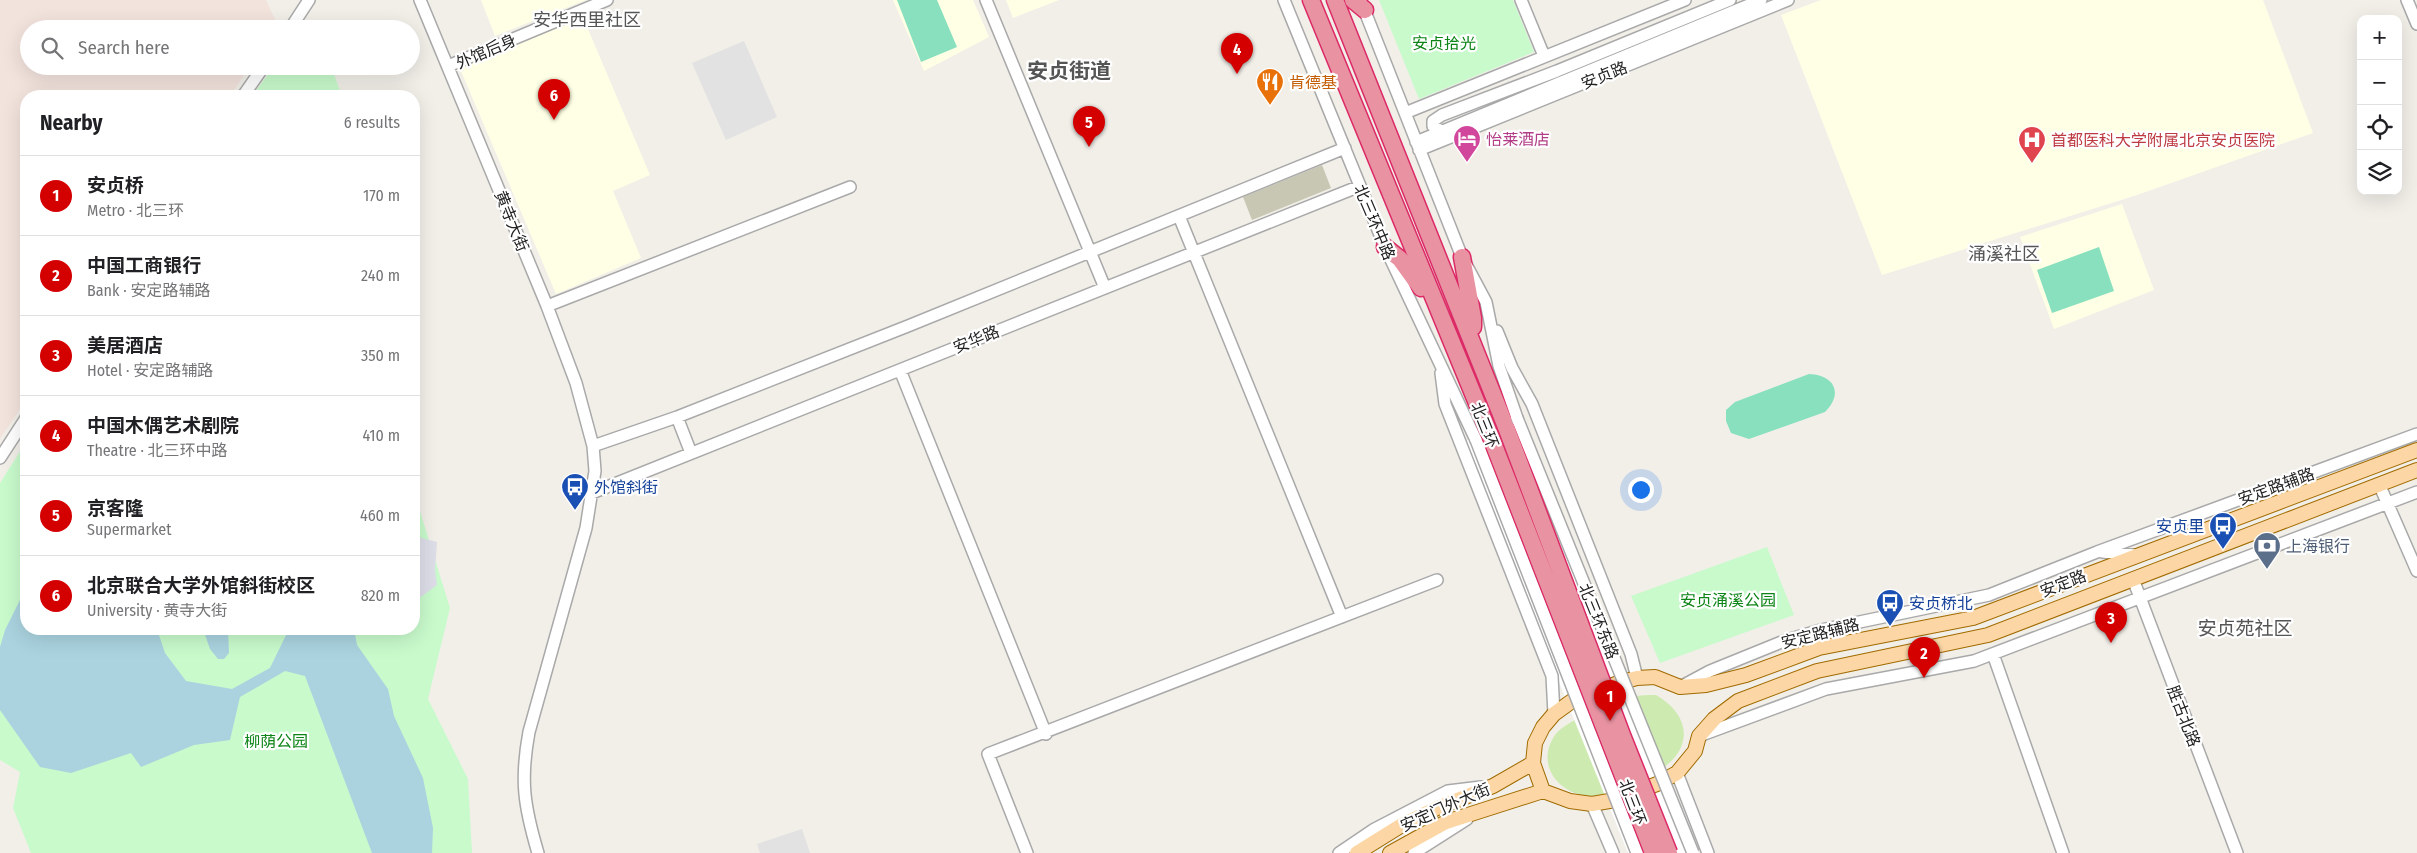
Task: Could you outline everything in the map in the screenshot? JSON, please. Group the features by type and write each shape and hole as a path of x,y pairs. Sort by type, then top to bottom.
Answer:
{"highway":[{"name":"北三环","path":"1311,0 1437,310 1483,438 1653,853"},
{"name":"北三环","path":"1335,0 1472,339 1511,422 1622,735 1669,853"},
{"path":"1385,247 1400,259 1437,310"},
{"path":"1462,257 1473,318 1472,339"}],"main road":[{"name":"安定路","path":"1680,687 1700,686 1746,674 1819,648 1973,618 2417,450"},
{"name":"安定路","path":"1677,773 1696,751 1699,736 1714,719 1738,702 1817,670 1988,635 2417,470"},
{"path":"1677,773 1657,784 1615,800 1592,804 1570,801 1543,791 1533,763 1535,743 1543,727 1554,714 1572,701 1618,683 1637,678 1655,678 1680,687"},
{"name":"安定门外大街","path":"1357,853 1428,812 1493,786 1533,763"},
{"name":"安定门外大街","path":"1390,853 1446,822 1543,791"}],"street":[{"path":"296,20 309,0"},
{"name":"黄寺大街","path":"420,0 547,306 576,383 593,446 595,472 592,493"},
{"name":"外馆后身","path":"448,66 607,0"},
{"path":"986,0 1105,288"},
{"name":"北三环中路","path":"1284,0 1385,247 1439,361 1483,438"},
{"path":"1521,0 1544,56"},
{"path":"1405,113 1685,0"},
{"name":"安贞路","path":"1447,113 1730,0"},
{"name":"安贞路","path":"1418,146 1441,131 1761,0"},
{"name":"安贞路","path":"1418,146 1648,57 1788,0"},
{"path":"2407,0 2417,24"},
{"path":"1359,3 1462,257 1486,302 1512,368 1532,404 1631,654 1637,678"},
{"path":"1608,30 1637,38"},
{"path":"1648,57 1653,44"},
{"path":"247,90 258,75"},
{"path":"1441,131 1433,126 1433,121 1447,113 1475,84"},
{"path":"593,446 677,417 1345,148"},
{"name":"安华路","path":"592,493 1360,186"},
{"path":"547,306 850,187"},
{"path":"1179,216 1342,617"},
{"path":"1486,302 1511,422"},
{"path":"1439,361 1445,404 1552,676 1554,714"},
{"path":"900,370 1046,734"},
{"path":"677,417 691,453"},
{"name":"北三环东路","path":"1511,422 1693,853"},
{"path":"0,458 20,427"},
{"name":"安定路辅路","path":"1680,687 1710,671 1784,640 1821,630 1987,596 2097,552 2417,434"},
{"path":"1483,438 1637,853"},
{"path":"2379,484 2417,570"},
{"path":"1699,736 1826,689 1950,666 1993,654 2417,492"},
{"path":"538,853 524,799 525,753 529,732 573,578 592,493"},
{"path":"2097,552 2136,555"},
{"name":"胜古北路","path":"2133,579 2138,598 2237,853"},
{"path":"1027,853 988,754 1046,734 1437,580"},
{"path":"1993,654 2063,853"},
{"path":"1677,773 1708,853"},
{"path":"1339,853 1373,830 1448,791 1493,786"},
{"path":"1592,804 1613,853"},
{"path":"1414,853 1478,811"}],"shaded area":[{"path":"0,0 266,0 275,20 20,20 20,75 244,75 234,90 20,90 20,409 0,439"},
{"path":"481,0 586,0 495,36"},
{"path":"893,0 973,0 989,37 924,71"},
{"path":"1006,0 1059,0 1013,18"},
{"name":"首都医科大学附属北京安贞医院","path":"1821,0 2263,0 2313,133 2137,195 1882,275 1781,15"},
{"path":"582,15 650,175 613,191 641,258 556,294 458,64"},
{"path":"744,41 777,117 726,140 692,63"},
{"path":"1322,165 1331,188 1252,220 1243,197"},
{"path":"2122,204 2154,290 2054,329 2020,237"},
{"path":"420,538 437,542 435,570 437,585 420,598"},
{"path":"802,829 810,853 760,853 757,844"}],"green space":[{"path":"897,0 937,0 957,47 921,62"},
{"name":"安贞拾光","path":"1379,0 1513,0 1534,52 1419,99"},
{"path":"267,75 334,75 340,90 256,90"},
{"path":"2099,247 2114,291 2052,313 2037,270"},
{"path":"1809,374 1825,378 1834,386 1834,398 1825,412 1749,439 1731,433 1726,421 1726,410 1735,402"},
{"name":"柳荫公园","path":"20,451 20,635 420,635 420,511 450,608 428,699 468,779 472,853 31,853 13,808 20,772 0,760 0,483"},
{"name":"安贞涌溪公园","path":"1767,547 1794,615 1660,663 1631,596"},
{"path":"1656,695 1667,702 1675,711 1681,720 1684,730 1680,749 1663,768 1621,789 1597,796 1585,796 1573,792 1555,779 1550,769 1549,747 1555,735 1561,729 1591,712 1614,703 1636,696"}],"water":[{"path":"20,600 20,635 159,635 165,653 186,681 232,689 270,668 286,635 355,635 357,645 388,689 394,716 423,778 433,828 432,853 372,853 305,676 285,671 240,697 230,740 194,745 141,767 131,753 71,773 40,767 0,710 0,647 5,630"},
{"path":"205,635 228,635 229,653 224,659 218,659 210,649"}],"pier":[{"path":"1521,421 1696,853 1628,853 1462,442"}],"place":[{"name":"中国木偶艺术剧院","path":"1237,74"},
{"name":"肯德基","path":"1270,106"},
{"name":"北京联合大学外馆斜街校区","path":"554,120"},
{"name":"京客隆","path":"1089,147"},
{"name":"怡莱酒店","path":"1467,163"},
{"name":"首都医科大学附属北京安贞医院","path":"2032,164"},
{"name":"外馆斜街","path":"575,511"},
{"name":"安贞里","path":"2223,550"},
{"name":"上海银行","path":"2267,570"},
{"name":"安贞桥北","path":"1890,627"},
{"name":"美居酒店","path":"2111,643"},
{"name":"中国工商银行","path":"1924,678"},
{"name":"安贞桥","path":"1610,721"}],"district":[{"name":"安华西里社区","path":"587,20"},
{"name":"安贞街道","path":"1069,71"},
{"name":"涌溪社区","path":"2004,254"},
{"name":"安贞苑社区","path":"2245,628"}]}
